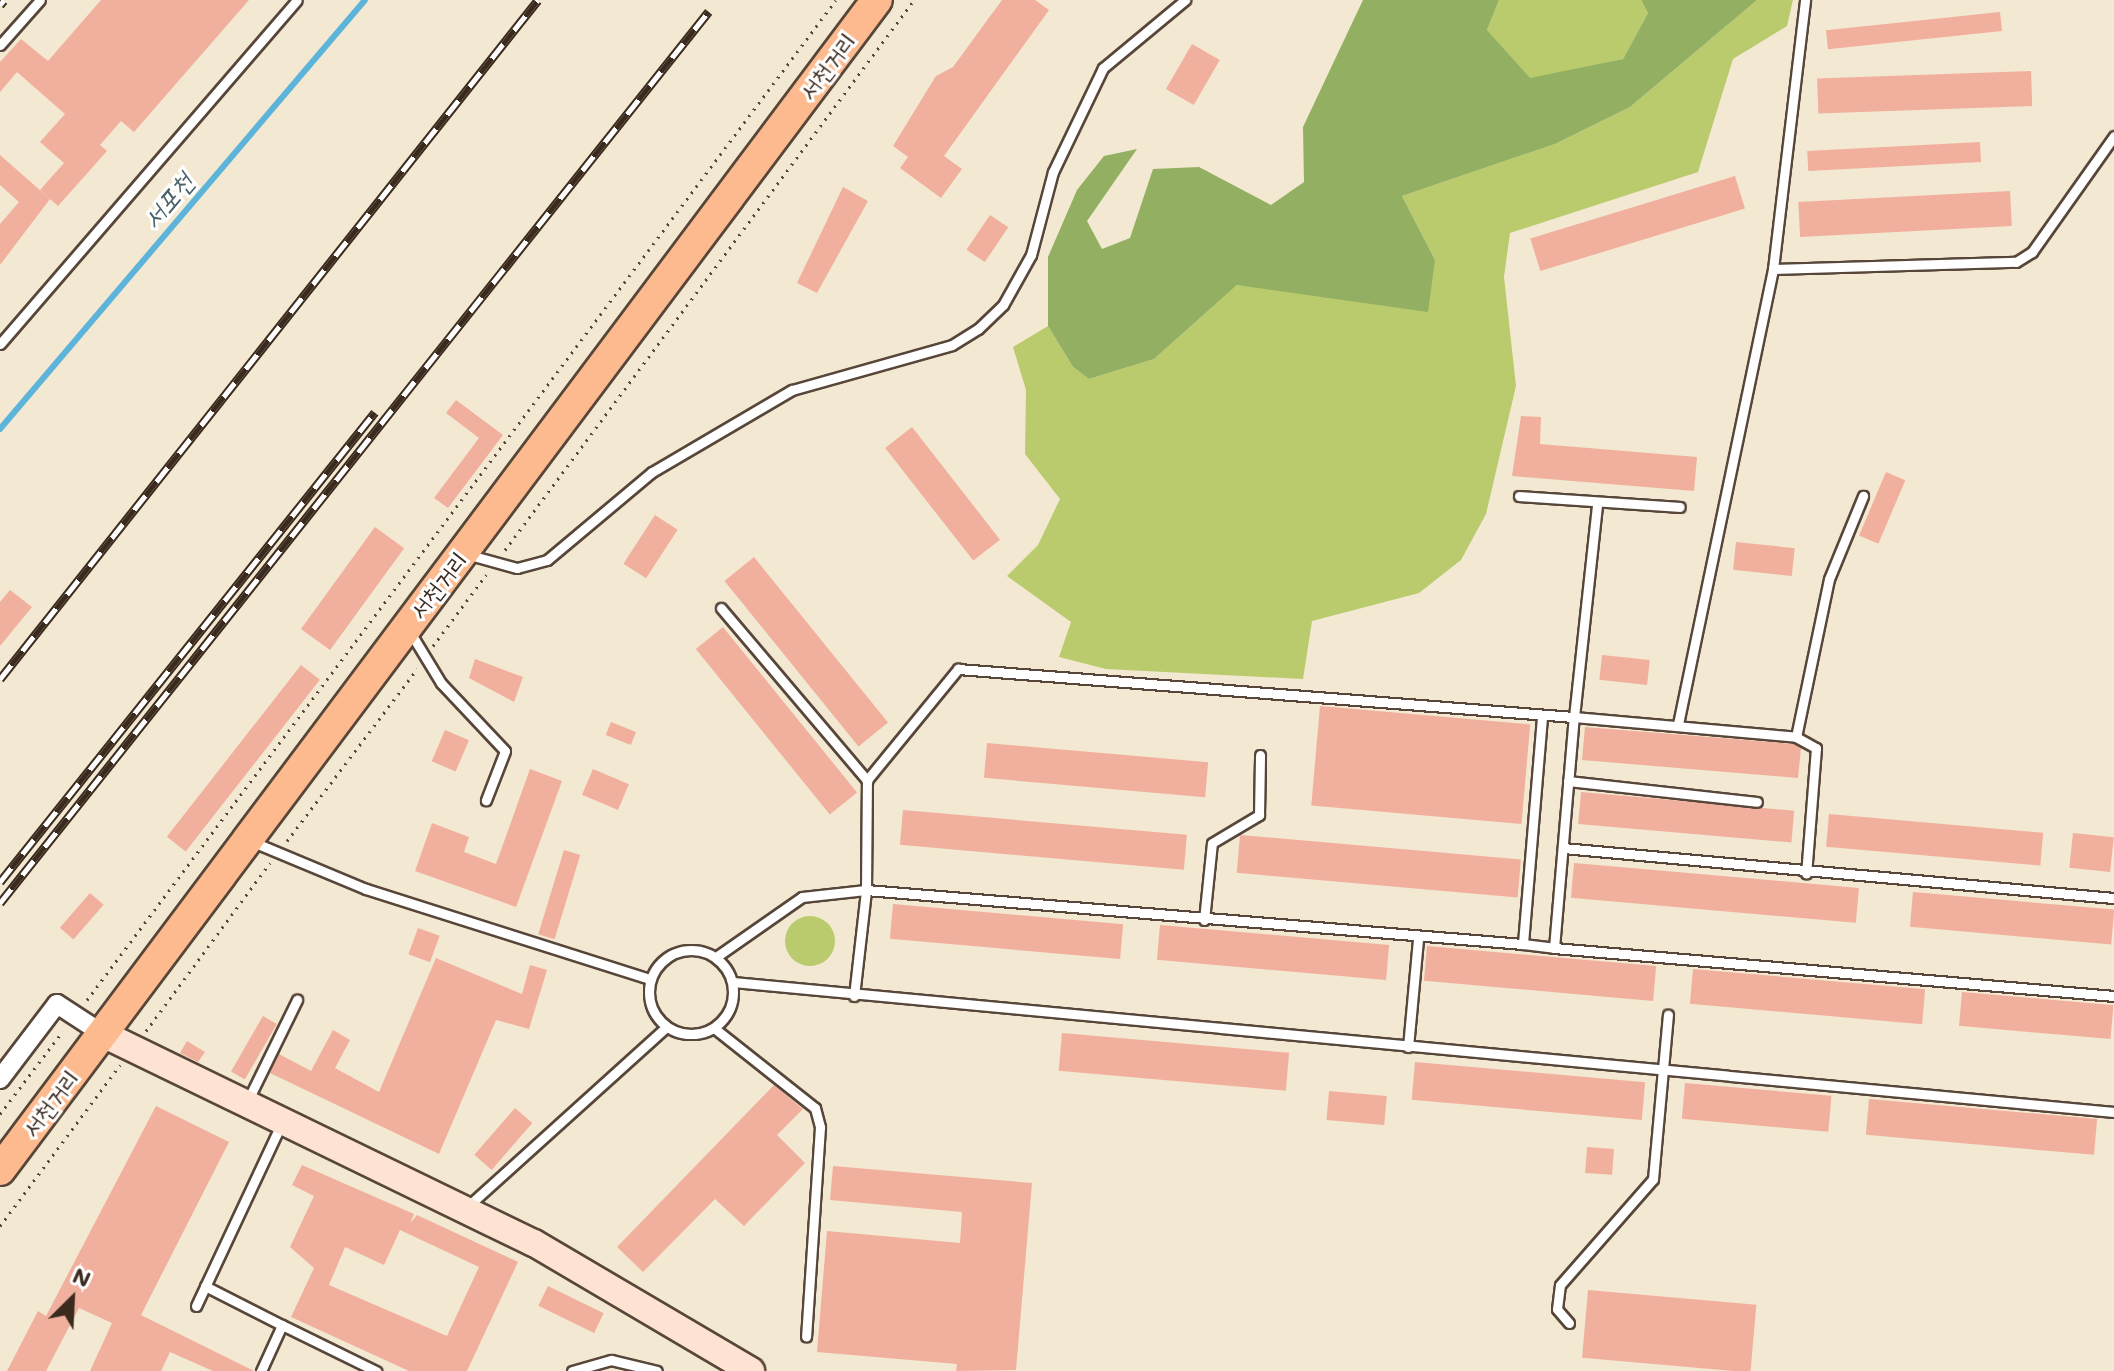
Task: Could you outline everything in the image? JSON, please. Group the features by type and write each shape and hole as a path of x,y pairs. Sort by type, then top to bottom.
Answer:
{"main road":[{"name":"서천거리","path":"0,1170 877,0"}],"street":[{"path":"0,1079 57,1004 103,1034 245,1105 466,1208 751,1371"}],"lane":[{"path":"0,45 40,0"},
{"path":"0,344 297,0"},
{"path":"463,554 517,568 547,560 652,472 792,390 952,345 978,329 1017,285 1053,172 1103,68 1185,0"},
{"path":"1678,724 1773,269 1805,0"},
{"path":"1773,269 2016,262 2032,252 2114,136"},
{"path":"1519,496 1597,505 1680,507"},
{"path":"1796,737 1829,579 1863,496"},
{"path":"1554,948 1574,717 1597,505"},
{"path":"721,608 867,780"},
{"path":"406,626 425,657 505,751 486,800"},
{"path":"854,996 866,890 867,780 958,669 1542,717 1678,724 1796,737 1816,748 1806,874"},
{"path":"1523,944 1542,717"},
{"path":"1204,920 1212,843 1259,815 1260,755"},
{"path":"1568,781 1757,802"},
{"path":"246,838 277,854 650,979"},
{"path":"1563,848 1806,874 2114,898"},
{"path":"716,957 802,897 866,890 2114,996"},
{"path":"1408,1047 1418,939"},
{"path":"691,949 716,957 733,982 732,1005 714,1028 691,1035 666,1027 650,1005 650,979 665,957 691,949"},
{"path":"733,982 854,996 2114,1112"},
{"path":"245,1105 297,1000"},
{"path":"1569,1323 1557,1309 1560,1285 1653,1179 1668,1015"},
{"path":"466,1208 666,1027"},
{"path":"714,1028 815,1108 820,1127 806,1337"},
{"path":"196,1306 282,1122"},
{"path":"205,1286 376,1371"},
{"path":"261,1371 282,1325"},
{"path":"572,1371 611,1360 657,1371"}],"path":[{"path":"0,1114 836,0"},
{"path":"0,1226 914,0"}],"green space":[{"path":"1363,0 1499,0 1487,30 1530,78 1623,59 1648,13 1641,0 1757,0 1630,107 1555,144 1402,196 1435,260 1428,312 1237,285 1154,359 1089,379 1073,367 1048,326 1048,257 1077,190 1104,156 1137,149 1087,221 1102,249 1130,238 1153,169 1199,167 1271,205 1304,182 1303,127"},
{"path":"1499,0 1641,0 1648,13 1623,59 1530,79 1487,30"},
{"path":"1757,0 1793,0 1787,26 1733,59 1698,172 1510,233 1504,277 1516,386 1486,514 1461,560 1419,593 1312,621 1303,679 1106,669 1059,657 1071,622 1007,576 1038,545 1060,499 1025,454 1026,390 1013,347 1048,326 1073,367 1089,379 1154,359 1237,285 1314,293 1435,260 1402,196 1555,144 1630,107"},
{"path":"810,916 828,923 835,941 828,959 810,966 792,959 785,941 792,923"}],"building":[{"path":"101,0 249,0 134,132 121,121 100,145 107,151 58,206 40,190 64,163 40,142 65,114 17,72 0,92 0,62 21,39 48,61"},
{"path":"1002,0 1035,0 1049,10 944,156 962,169 941,198 900,168 908,157 893,146 936,76 953,67"},
{"path":"2000,12 2002,31 1828,49 1826,30"},
{"path":"1192,44 1220,60 1194,105 1166,89"},
{"path":"2031,71 2032,106 1818,113 1817,78"},
{"path":"1980,142 1981,162 1808,171 1807,151"},
{"path":"0,155 50,199 0,265 0,224 19,202 0,185"},
{"path":"1735,176 1745,209 1540,271 1530,239"},
{"path":"843,187 868,201 817,293 797,283"},
{"path":"2010,191 2012,226 1800,237 1798,202"},
{"path":"990,215 1008,227 985,262 967,250"},
{"path":"456,400 503,435 448,508 434,498 479,438 446,413"},
{"path":"1521,416 1541,417 1540,444 1697,457 1694,491 1512,476"},
{"path":"912,427 1000,540 973,561 885,448"},
{"path":"1886,472 1905,480 1878,544 1859,536"},
{"path":"655,515 678,530 646,578 623,564"},
{"path":"375,527 404,548 330,650 301,629"},
{"path":"1736,542 1795,548 1792,576 1733,570"},
{"path":"754,557 888,723 859,746 724,581"},
{"path":"10,590 32,607 0,646 0,602"},
{"path":"723,627 857,793 830,815 696,649"},
{"path":"1602,655 1650,660 1647,685 1599,680"},
{"path":"475,659 523,677 514,702 469,678"},
{"path":"301,665 320,680 186,852 167,837"},
{"path":"1320,706 1530,724 1521,824 1311,806"},
{"path":"611,722 636,732 631,745 606,735"},
{"path":"1585,727 1794,744 1801,748 1798,778 1582,760"},
{"path":"445,730 469,740 456,771 432,761"},
{"path":"987,743 1208,762 1205,797 984,778"},
{"path":"530,769 562,781 516,907 415,871 432,823 469,837 464,852 496,864"},
{"path":"593,769 629,784 618,810 582,795"},
{"path":"1581,792 1794,811 1791,843 1578,824"},
{"path":"903,810 1187,835 1184,870 900,845"},
{"path":"1829,814 2043,833 2040,866 1826,847"},
{"path":"2073,833 2114,837 2110,872 2069,868"},
{"path":"1240,835 1521,860 1518,897 1237,873"},
{"path":"564,850 580,855 555,939 538,934"},
{"path":"1574,863 1859,888 1856,923 1571,898"},
{"path":"1913,892 2114,910 2111,944 1910,927"},
{"path":"90,893 104,905 73,940 60,928"},
{"path":"893,904 1123,924 1120,959 890,939"},
{"path":"1160,925 1389,945 1386,980 1157,960"},
{"path":"418,928 440,936 430,962 408,954"},
{"path":"1427,946 1656,966 1653,1001 1424,981"},
{"path":"436,958 522,994 530,965 547,970 529,1029 496,1020 439,1154 270,1073 279,1054 311,1071 333,1030 350,1040 335,1068 379,1092"},
{"path":"1693,969 1925,989 1922,1024 1690,1004"},
{"path":"1962,992 2113,1005 2110,1039 1959,1026"},
{"path":"263,1016 277,1024 245,1079 231,1071"},
{"path":"1062,1033 1289,1053 1286,1091 1059,1071"},
{"path":"187,1041 205,1052 198,1062 180,1053"},
{"path":"1415,1062 1645,1082 1642,1120 1412,1100"},
{"path":"1685,1083 1831,1096 1828,1132 1682,1119"},
{"path":"774,1085 803,1109 777,1135 805,1163 744,1226 715,1199 643,1272 617,1247"},
{"path":"1329,1091 1387,1096 1384,1125 1326,1120"},
{"path":"1869,1099 2097,1119 2094,1155 1866,1135"},
{"path":"156,1106 229,1142 141,1315 254,1371 213,1371 170,1352 161,1371 90,1371 112,1323 79,1308 46,1371 7,1371 38,1311 46,1316"},
{"path":"515,1108 532,1123 492,1170 474,1155"},
{"path":"1587,1147 1614,1149 1612,1175 1585,1173"},
{"path":"302,1165 414,1214 410,1223 417,1215 518,1262 467,1371 409,1371 291,1317 314,1268 290,1247 314,1196 292,1185","holes":["400,1230 479,1267 447,1336 329,1285 345,1247 384,1265"]},
{"path":"833,1166 1032,1183 1016,1370 956,1371 957,1364 817,1352 827,1231 960,1243 962,1212 830,1200"},
{"path":"548,1286 604,1313 594,1333 538,1306"},
{"path":"1588,1290 1756,1305 1751,1371 1582,1358"}],"waterway":[{"name":"서포천","path":"0,429 365,0"}],"railway":[{"path":"0,5 4,0"},
{"path":"0,679 538,0"},
{"path":"0,903 709,11"},
{"path":"0,882 375,412"}]}
